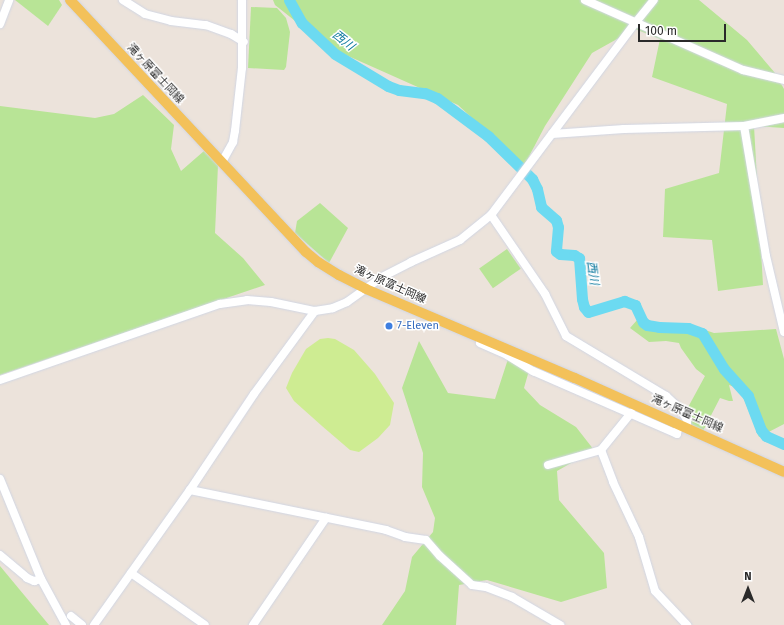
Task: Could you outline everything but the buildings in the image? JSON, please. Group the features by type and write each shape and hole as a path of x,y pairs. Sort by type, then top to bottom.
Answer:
{"main road":[{"name":"滝ヶ原富士岡線","path":"70,0 312,257 339,275 366,289 683,426 784,472"}],"street":[{"path":"0,24 9,0"},
{"path":"123,0 145,14 171,21 206,25 231,34 244,42"},
{"path":"222,162 233,142 235,131 244,42 242,0"},
{"path":"585,0 742,70 784,80"},
{"path":"0,380 220,304 246,300 271,302 315,311 333,308 347,302 382,277 460,240 492,215 654,0"},
{"path":"552,134 624,129 744,126 784,118"},
{"path":"744,126 766,256 784,332"},
{"path":"480,343 507,355 533,371 677,434 687,420 682,411 666,396 566,336 545,294 492,215"},
{"path":"94,625 190,490 254,394 315,311"},
{"path":"548,465 601,450 631,413"},
{"path":"601,450 613,482 639,537 655,591 688,625"},
{"path":"0,479 41,579 66,625"},
{"path":"190,490 386,530 405,537 426,540 451,567 472,585 512,596 560,625"},
{"path":"253,625 326,518"},
{"path":"0,555 27,578 34,581 41,579"},
{"path":"131,572 205,625"},
{"path":"71,616 82,625"}],"green space":[{"path":"15,0 59,0 62,5 48,26"},
{"path":"273,0 699,0 747,40 775,73 784,89 784,128 754,126 763,285 718,291 712,240 663,237 665,189 719,173 727,104 652,77 660,39 635,29 592,53 545,126 524,166 458,105 328,47 275,5"},
{"path":"251,7 277,8 286,18 290,32 286,67 284,70 248,68"},
{"path":"143,95 174,125 171,149 181,171 204,151 218,165 215,233 243,258 265,285 0,375 0,106 95,118 114,114"},
{"path":"320,203 348,228 329,263 295,233 297,221"},
{"path":"507,249 521,269 493,288 479,269"},
{"path":"638,319 653,325 690,325 714,333 776,329 784,359 784,424 759,437 740,389 729,385 733,401 720,398 703,431 691,424 686,411 705,376 696,369 679,343 666,341 649,342 630,328"},
{"path":"320,339 335,339 354,350 375,374 394,403 390,425 378,438 359,452 350,450 322,426 294,401 286,388 292,373 306,349"},
{"path":"419,341 448,393 495,399 508,359 530,367 524,388 540,405 576,427 594,450 557,471 559,500 604,553 607,588 561,602 487,580 459,585 456,625 382,625 405,591 412,557 433,532 435,518 422,487 423,453 402,388"},
{"path":"0,566 49,625 0,625"}],"waterway":[{"name":"西川","path":"289,0 302,23 335,54 388,86 399,90 425,93 437,98 488,136 532,179 537,189 541,207 556,220 558,227 556,251 560,254 574,255 579,258 582,299 584,307 588,312 624,301 635,305 643,322 647,325 688,328 702,333 724,369 748,396 761,430 766,436 784,444"}],"place":[{"name":"7-Eleven","path":"389,326"}]}
